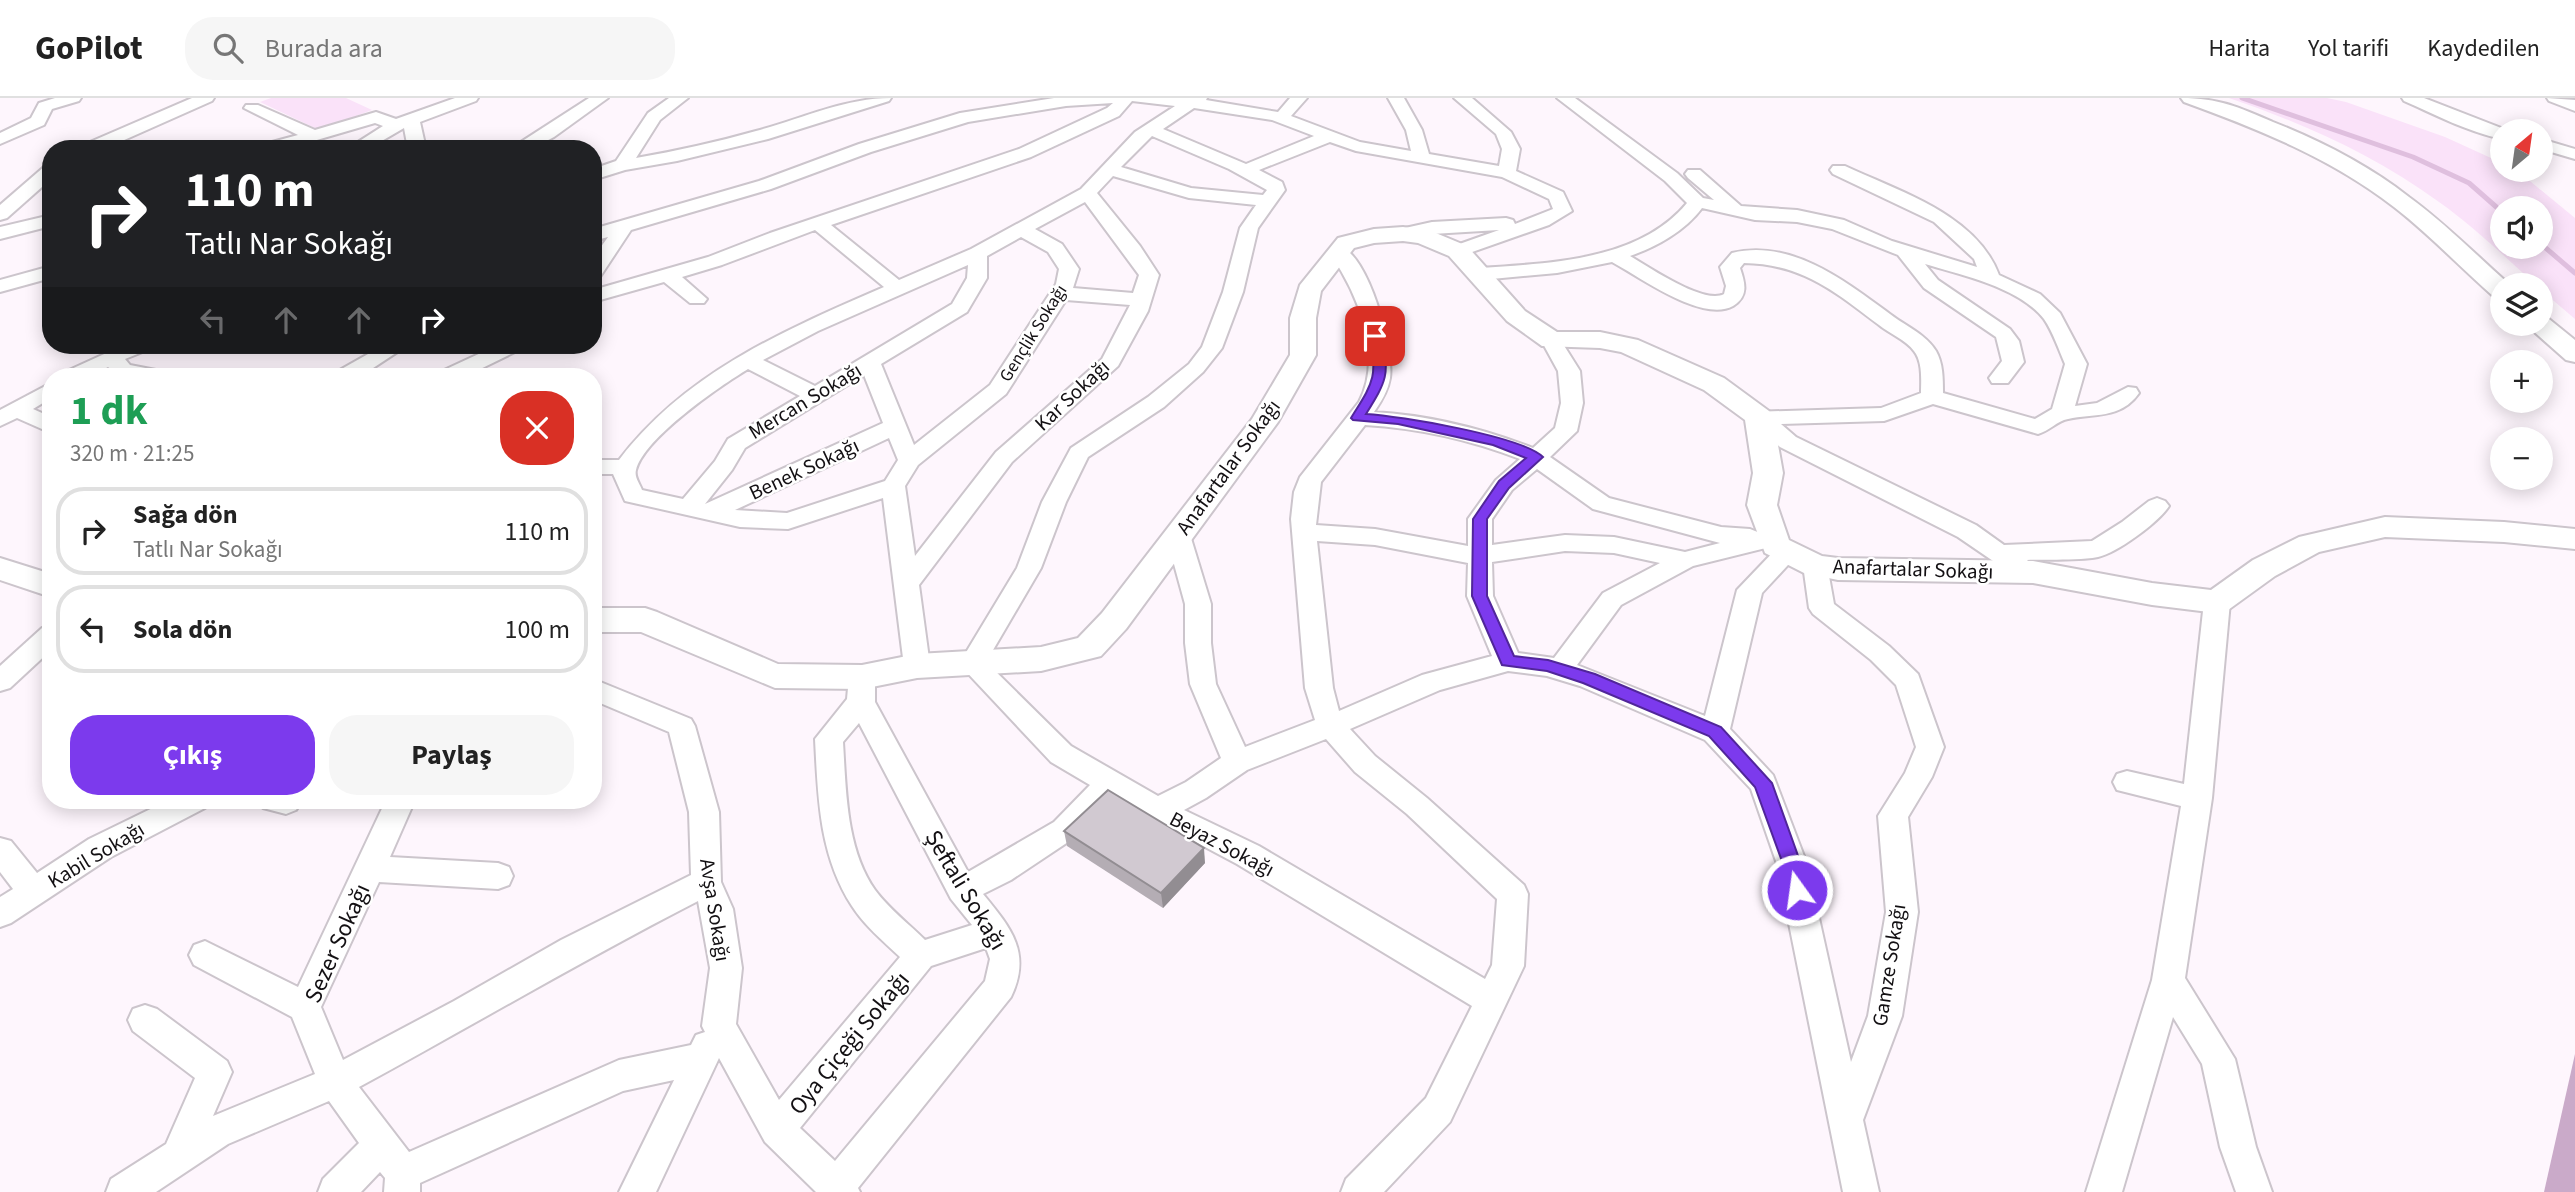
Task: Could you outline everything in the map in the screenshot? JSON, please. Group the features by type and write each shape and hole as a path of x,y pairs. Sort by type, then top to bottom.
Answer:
{"main road":[{"path":"2191,98 2297,139 2355,170 2494,273"},
{"path":"2221,98 2298,127 2388,172 2425,197 2498,273"},
{"name":"Anafartalar Sokağı","path":"602,620 645,620 775,676 861,689 917,666 1041,659 1089,648 1114,621 1264,422 1303,355 1303,318 1309,290 1346,243 1374,236 1403,234 1423,236 1458,251 1516,316 1551,341"},
{"path":"2553,312 2575,331"},
{"path":"2553,335 2575,354"},
{"path":"1551,341 1600,340 1629,346 1714,384 1759,417 1768,473 1762,505 1792,552"},
{"path":"2217,602 2264,568 2310,544 2385,527 2504,532 2575,539"},
{"name":"Anafartalar Sokağı","path":"1792,552 1838,569 2027,572 2217,602"},
{"path":"0,569 42,582"}],"street":[{"path":"0,120 74,98"},
{"path":"110,140 206,98"},
{"path":"371,140 404,122 470,98"},
{"path":"535,140 600,98"},
{"path":"622,165 654,117 680,98"},
{"path":"602,172 622,165 677,156 750,138 883,98"},
{"path":"993,113 1032,98"},
{"path":"602,232 765,185 864,148 953,121 1066,101 1112,98"},
{"path":"602,293 715,261 1025,153 1113,111 1126,98"},
{"path":"1138,98 1196,100 1281,118 1356,146 1507,173 1557,196 1563,211 1458,251"},
{"path":"1281,118 1299,98"},
{"path":"1396,98 1414,130 1421,156"},
{"path":"1462,98 1503,132 1511,149 1507,173"},
{"path":"1565,98 1671,177 1697,202 1837,224 1905,252 1991,278 2033,298 2053,317 2076,364 2062,412"},
{"path":"2410,98 2490,130"},
{"path":"2555,98 2575,106"},
{"path":"894,486 788,521 740,519 632,496 624,475 625,467 658,426 748,361 978,253 1087,193 1141,136 1196,100"},
{"path":"0,139 38,121 45,106"},
{"path":"252,108 313,135"},
{"path":"297,140 376,117 404,122 414,140"},
{"path":"972,664 1029,568 1054,502 1079,453 1156,402 1196,368 1212,348 1233,292 1249,228 1276,190 1276,186 1245,170 1151,130"},
{"path":"1245,170 1330,136"},
{"path":"2553,147 2575,153"},
{"path":"1109,169 1188,193 1266,201"},
{"path":"1839,170 1941,218 1983,257 1991,278"},
{"path":"1694,174 1719,198 1738,210"},
{"path":"0,214 42,178"},
{"name":"Kar Sokağı","path":"908,582 1004,457 1111,362 1141,300 1149,275 1133,250 1087,193"},
{"path":"1481,274 1551,268 1616,256 1662,233 1691,211 1697,202"},
{"path":"0,233 42,223"},
{"path":"818,223 898,290"},
{"path":"1403,234 1432,228 1535,223"},
{"path":"602,259 624,226"},
{"name":"Gençlik Sokağı","path":"909,460 998,389 1066,284 1069,270 1055,248 1021,229"},
{"path":"1339,252 1356,276 1379,352 1379,382 1358,418 1311,478 1306,491 1304,532 1319,688 1330,725 1365,764 1417,806 1513,894 1508,966 1438,1110 1359,1192"},
{"path":"1905,252 1931,284 1990,322 2009,341 2013,362 2000,378"},
{"name":"Mercan Sokağı","path":"701,509 736,444 813,394 960,308 977,278 978,253"},
{"path":"1616,256 1697,301 1721,304 1733,297 1736,286 1730,267 1739,257 1759,256 1802,264 1853,294 1925,350 1932,378 1932,397"},
{"path":"0,286 42,274"},
{"path":"668,275 697,299"},
{"path":"1059,293 1141,300"},
{"path":"1508,661 1480,596 1480,519 1504,485 1566,430 1572,403 1569,371 1551,341"},
{"path":"90,368 119,354"},
{"path":"359,368 383,354"},
{"path":"466,368 495,354"},
{"path":"111,357 121,368"},
{"path":"748,361 813,394"},
{"path":"870,362 909,460 894,486 917,666"},
{"path":"1759,417 1821,418 1884,414 1932,397 2038,426 2062,412 2086,413 2106,409 2128,393"},
{"path":"8,414 42,394"},
{"path":"8,414 42,423"},
{"path":"1759,417 1788,442 1967,531 2027,572"},
{"path":"1358,418 1398,420 1497,442 1536,457 1601,504 1792,552"},
{"name":"Benek Sokağı","path":"701,509 896,426"},
{"path":"602,467 625,467"},
{"path":"1999,553 2097,548 2131,528 2157,506"},
{"path":"1304,532 1375,537 1458,554 1480,555 1565,543 1614,545 1685,560 1792,552"},
{"path":"1178,536 1198,604 1198,643 1203,684 1237,762"},
{"path":"1715,732 1750,590 1792,552"},
{"name":"Gamze Sokağı","path":"1792,552 1822,608 1880,653 1908,681 1930,747 1918,777 1893,816 1902,912 1885,1016 1846,1120"},
{"path":"1560,669 1612,599 1685,560"},
{"path":"2104,1192 2168,980 2197,798 2217,602"},
{"path":"0,681 42,643"},
{"path":"1157,810 1196,790 1237,762 1432,682 1508,661 1560,669 1636,696 1715,732 1763,783 1792,864 1861,1192"},
{"name":"Beyaz Sokağı","path":"972,664 1061,754 1157,810 1248,855 1491,1000"},
{"name":"Şeftali Sokağı","path":"839,1189 1000,986 1006,959 995,930 962,890 861,689"},
{"name":"Oya Çiçeği Sokağı","path":"861,689 829,739 833,804 841,850 864,897 920,956"},
{"name":"Avşa Sokağı","path":"602,693 681,726 705,812 706,882 717,909 726,968 719,1026"},
{"path":"2127,782 2197,798"},
{"path":"962,890 1000,871 1064,830 1109,783"},
{"name":"Kabil Sokağı","path":"0,914 100,848 177,809"},
{"name":"Sezer Sokağı","path":"396,809 305,1007 335,1082 382,1146 402,1182"},
{"path":"0,850 34,892"},
{"path":"370,869 498,876"},
{"path":"124,1192 216,1132 335,1082 466,1012 572,950 706,882"},
{"name":"Oya Çiçeği Sokağı","path":"777,1130 920,956 995,930"},
{"path":"205,955 305,1007"},
{"path":"2168,980 2218,1059 2238,1147 2254,1192"},
{"path":"145,1020 215,1072 178,1157"},
{"path":"640,1191 719,1026"},
{"path":"719,1026 777,1130 839,1189"},
{"path":"402,1182 619,1076 702,1058"},
{"path":"336,1192 382,1146"}],"shaded area":[{"path":"271,98 346,98 372,110 319,130 260,102"},
{"path":"2229,98 2327,98 2346,102 2445,137 2490,158 2490,182 2531,182 2548,196 2490,196 2490,243 2414,185 2364,155 2312,130"},
{"path":"2553,200 2575,218 2575,319 2553,300 2553,273 2523,273 2508,259 2553,259"},
{"path":"2575,1054 2575,1192 2544,1192"}],"building":[{"path":"1108,790 1204,848 1161,893 1064,831"}],"waterway":[{"path":"2242,98 2413,157 2469,183 2490,201"},
{"path":"2553,254 2575,273"}],"route":[{"path":"1375,336 1379,352 1379,382 1358,418 1398,420 1497,442 1536,457 1504,485 1480,519 1480,596 1508,661 1548,666 1589,679 1636,696 1715,732 1763,783 1792,864 1797,890"}]}
